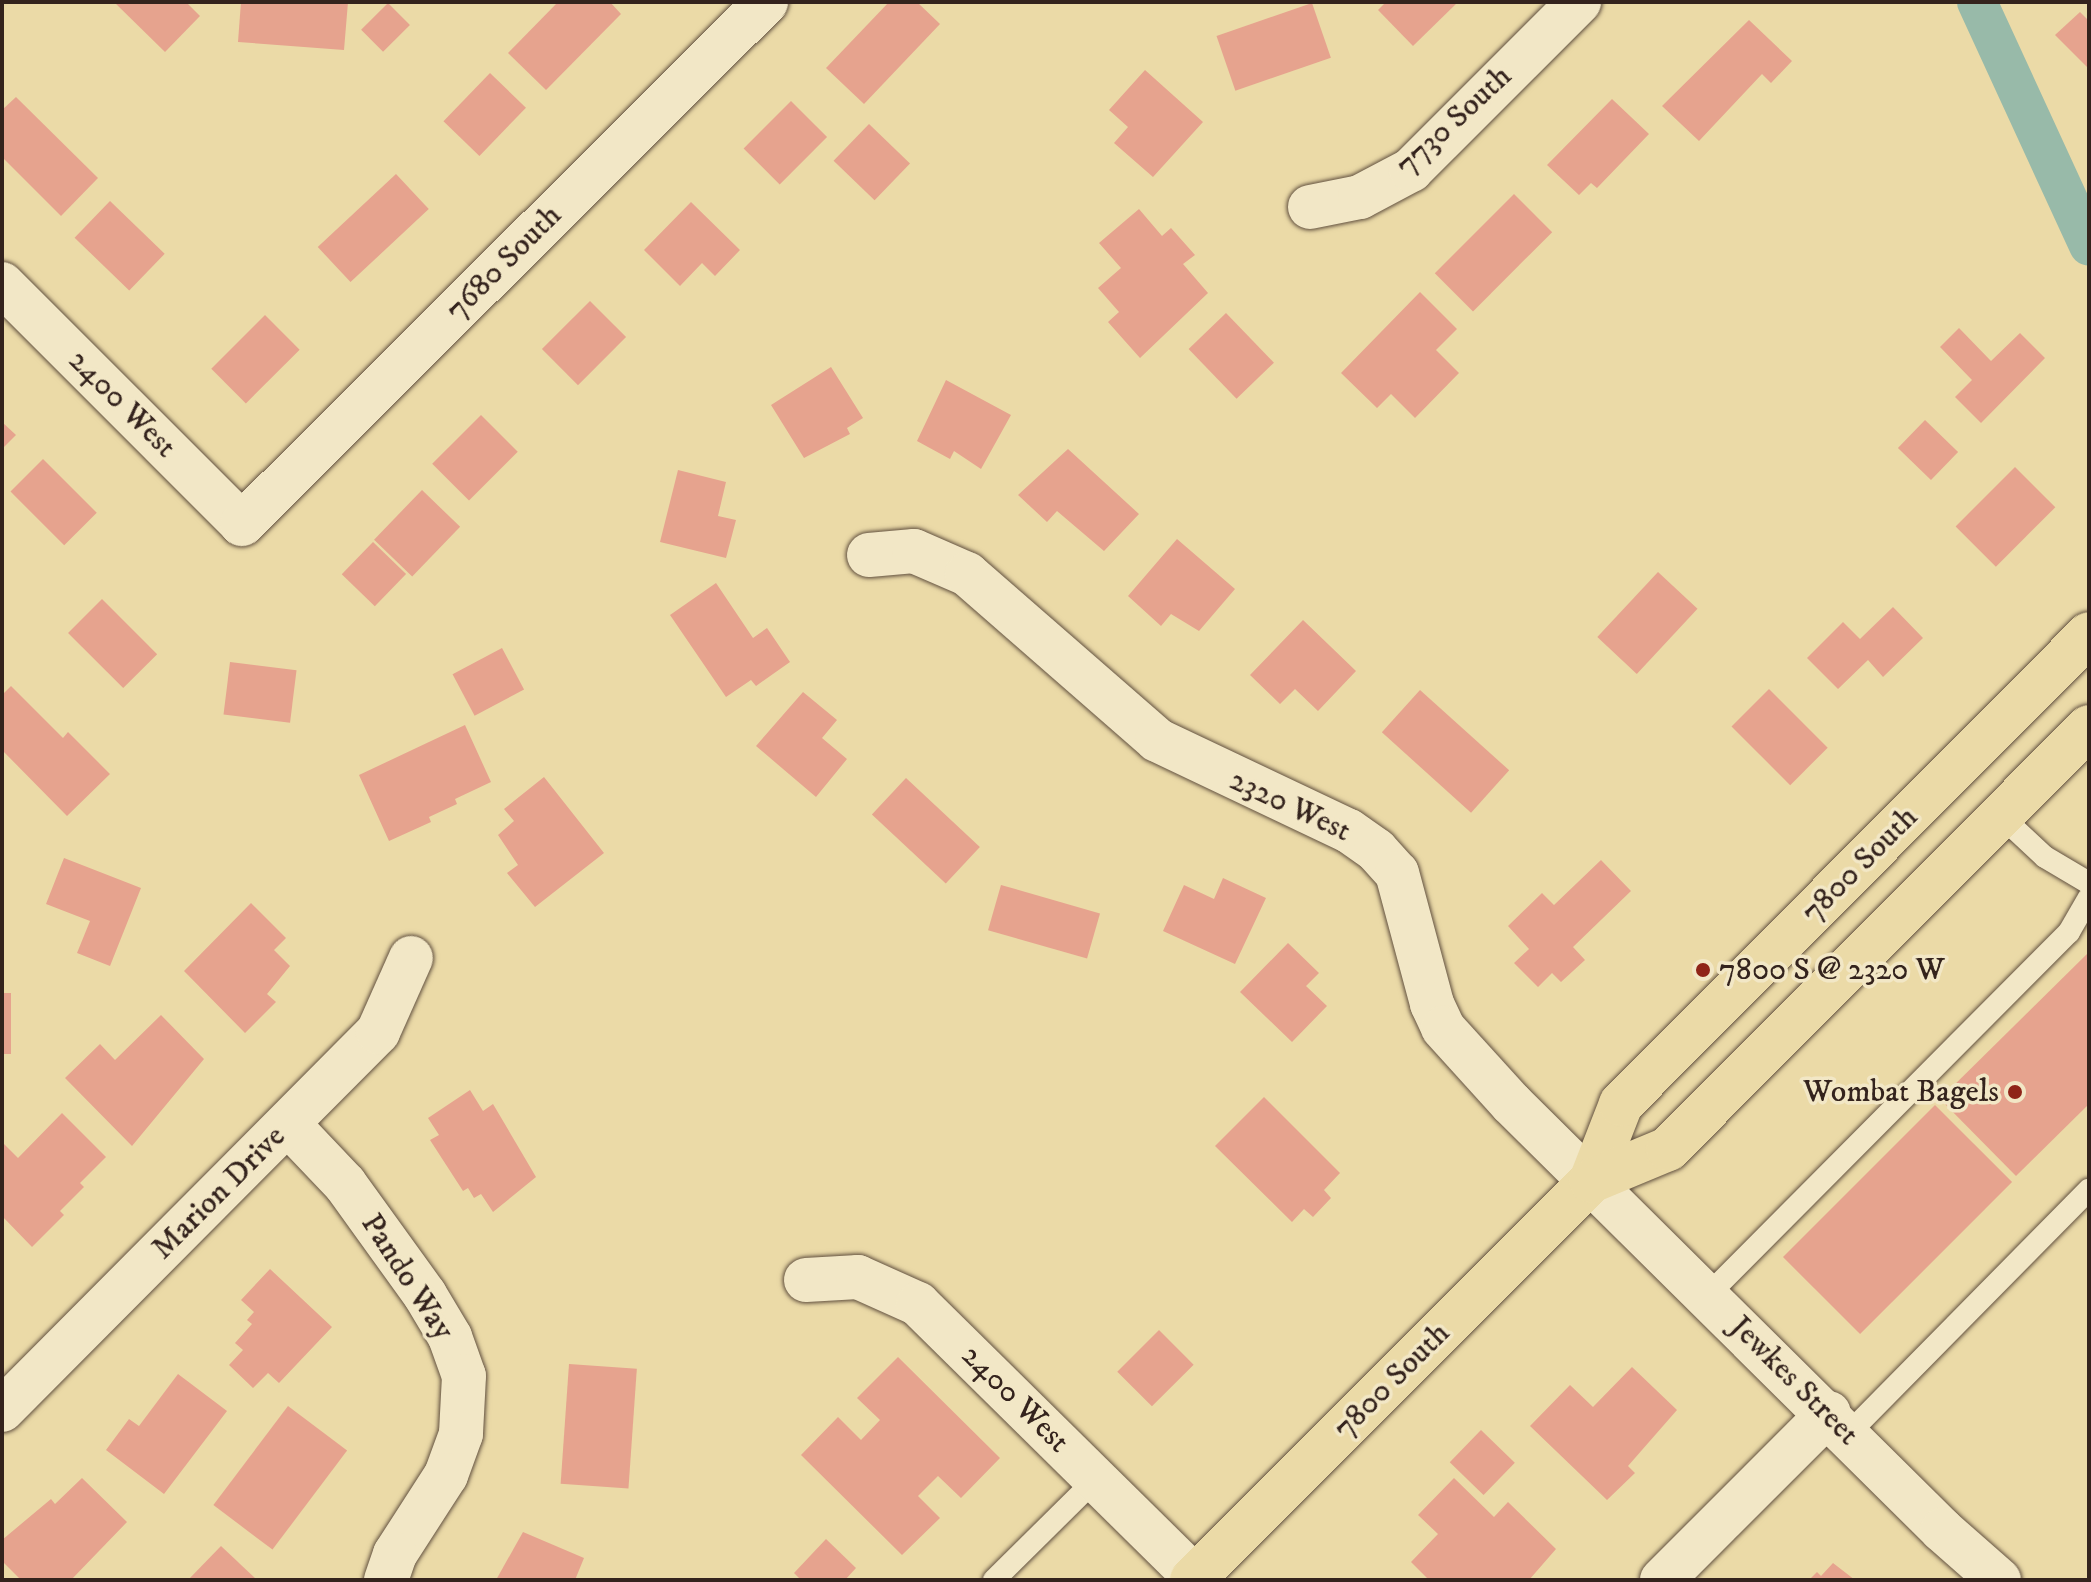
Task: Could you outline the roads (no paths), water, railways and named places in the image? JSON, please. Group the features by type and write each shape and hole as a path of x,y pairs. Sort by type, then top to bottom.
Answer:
{"main road":[{"name":"7800 South","path":"1591,1181 1621,1104 2089,634"},
{"name":"7800 South","path":"1194,1579 1591,1181 1668,1149 2089,727"}],"street":[{"name":"7680 South","path":"242,524 766,2"},
{"name":"7730 South","path":"1310,207 1360,197 1411,170 1579,2"},
{"name":"2400 West","path":"2,284 242,524"},
{"name":"2320 West","path":"869,555 914,551 967,574 1157,740 1349,831 1376,850 1397,873 1432,1004 1443,1028 1591,1181"},
{"name":"Marion Drive","path":"2,1410 378,1032 411,958"},
{"name":"Pando Way","path":"288,1124 345,1184 425,1295 450,1337 464,1376 461,1434 446,1475 395,1554 386,1580"},
{"name":"Jewkes Street","path":"1591,1181 1999,1580"},
{"name":"2400 West","path":"806,1280 858,1277 918,1304 1194,1579"},
{"path":"1662,1580 1838,1424"}],"lane":[{"path":"2001,816 2045,857 2089,883"},
{"path":"1708,1295 2069,932 2089,898"},
{"path":"1838,1424 2089,1190"},
{"path":"994,1580 1096,1479"}],"waterway":[{"path":"1977,2 2089,245"}],"place":[{"name":"7800 S @ 2320 W","path":"1703,970"},
{"name":"Wombat Bagels","path":"2015,1092"}]}
